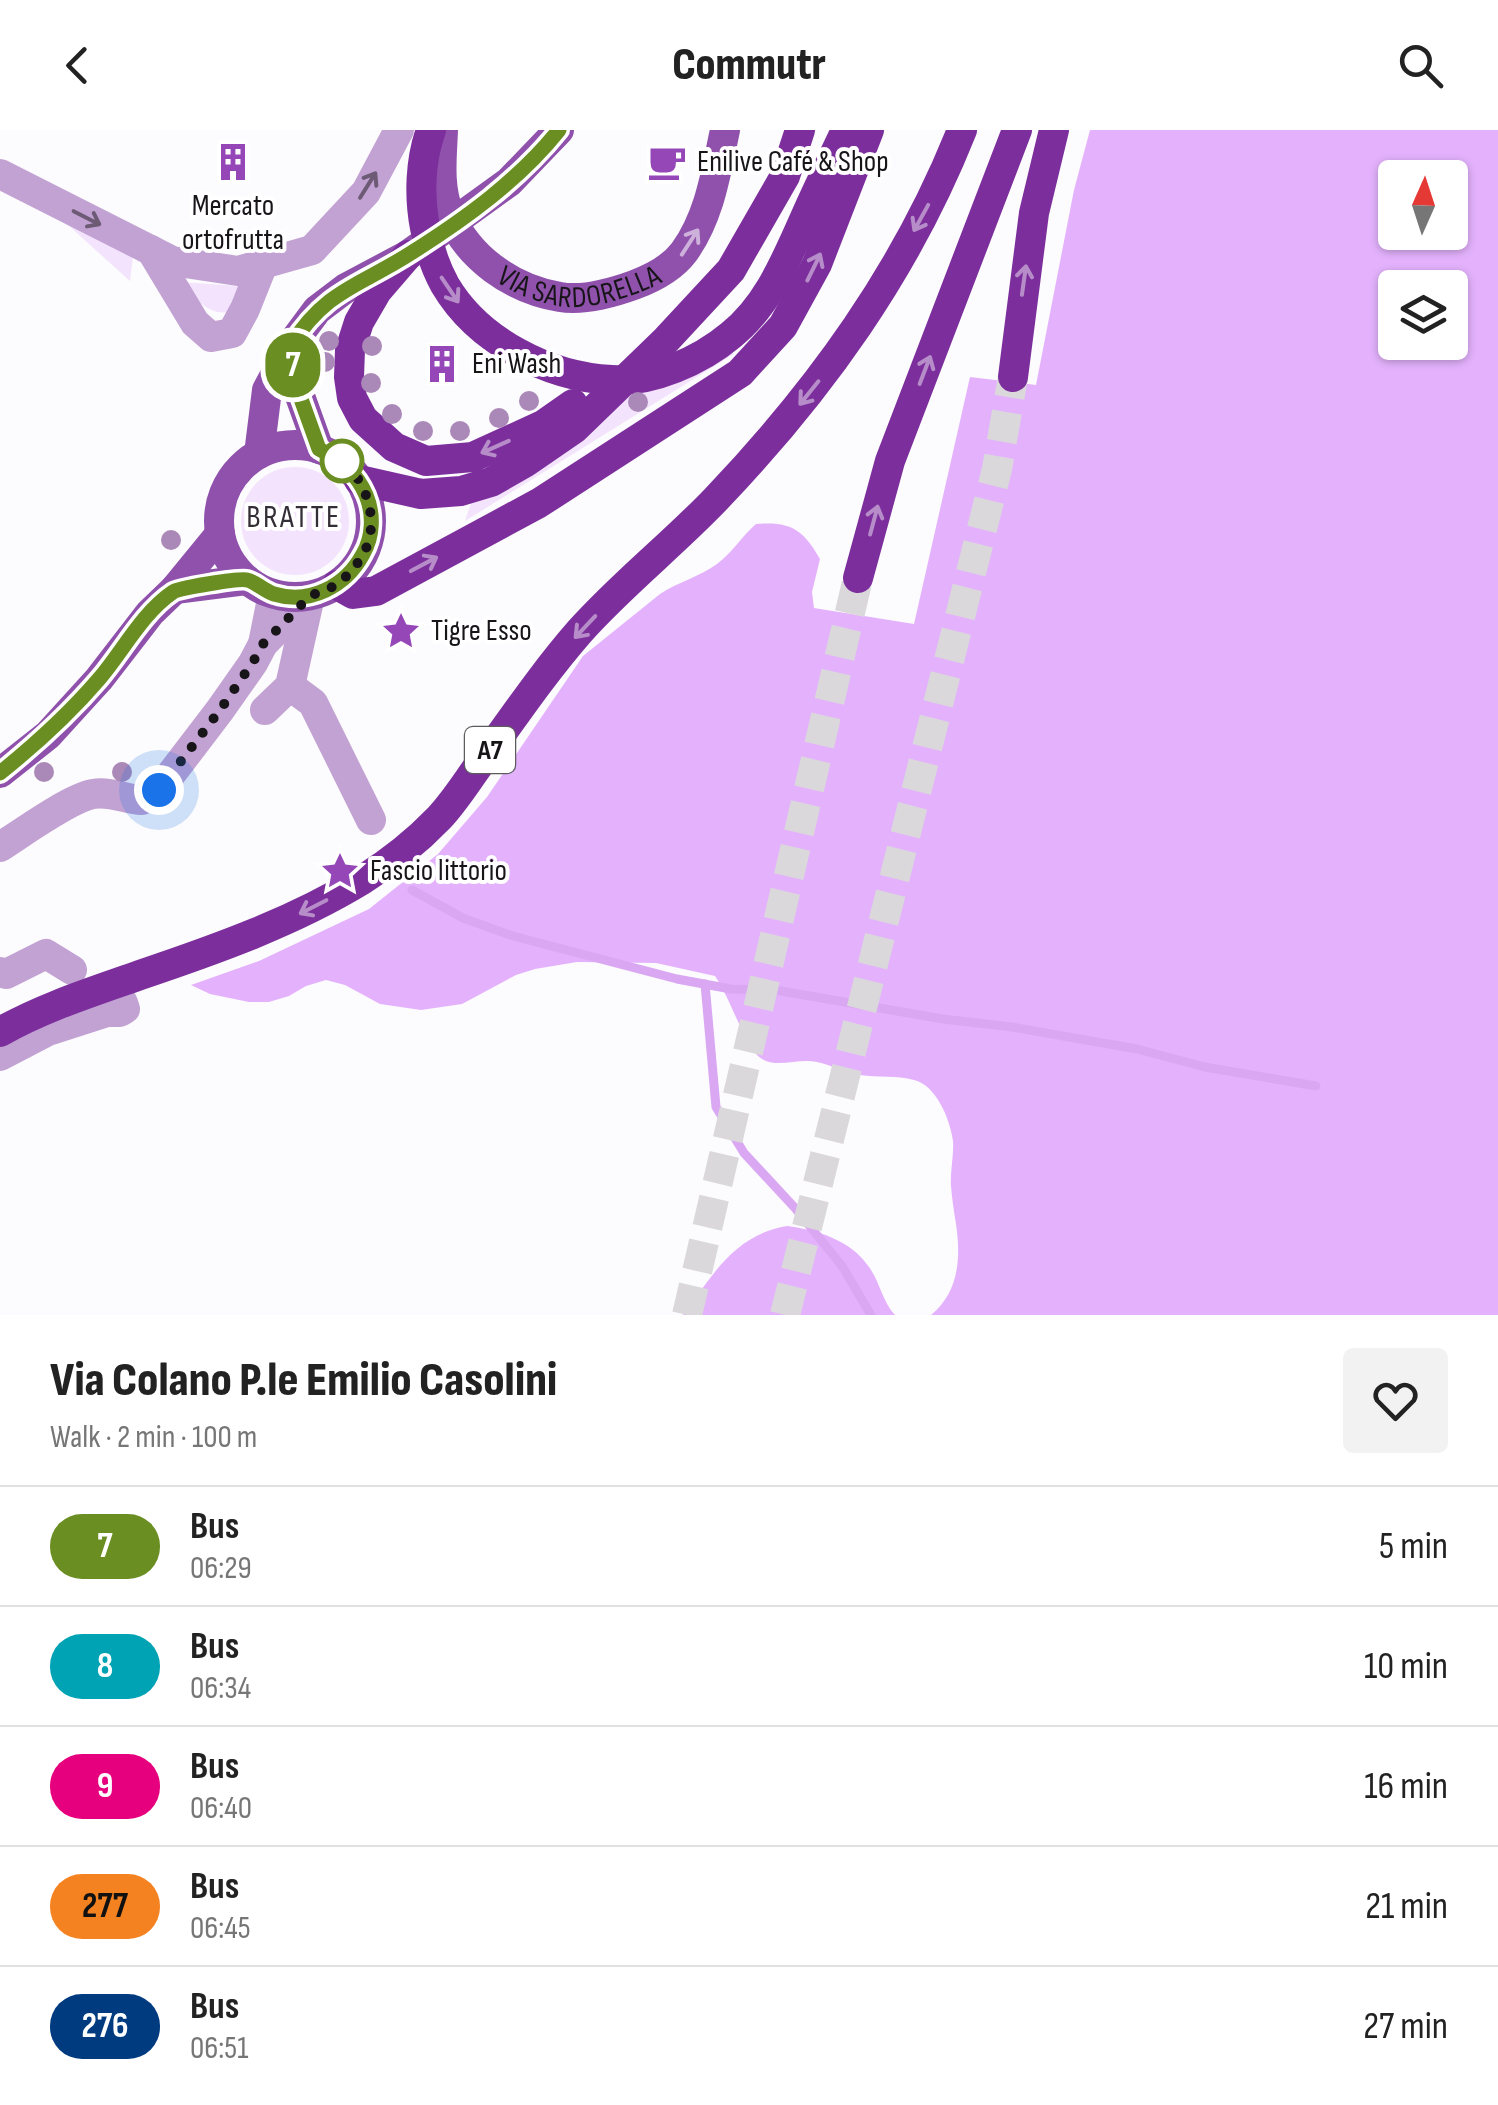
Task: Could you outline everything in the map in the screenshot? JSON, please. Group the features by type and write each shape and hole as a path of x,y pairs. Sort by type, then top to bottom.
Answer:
{"highway":[{"path":"431,130 420,204 430,253 446,287 475,322 506,346 548,367 614,380 672,369 729,337 754,314 779,275 846,130"},
{"path":"359,480 421,494 461,492 491,482 574,428 732,270 784,176 800,130"},
{"path":"323,590 352,594 376,591 539,503 740,373 783,326 816,264 869,130"},
{"name":"A7","path":"0,1032 59,1004 231,944 314,907 366,878 440,817 544,674 582,629 714,501 838,358 928,208 962,130"},
{"path":"858,578 890,462 1017,130"},
{"path":"1013,377 1034,214 1054,130"},
{"path":"408,255 377,291 359,322 350,350 349,377 352,398 363,420 394,447 426,461 473,457 543,425 666,340"}],"main road":[{"name":"VIA SARDORELLA","path":"444,130 441,178 448,211 462,237 492,269 524,288 563,298 611,294 654,278 682,255 703,221 726,130"},
{"path":"260,454 267,390 291,345 317,310 346,288 408,255 510,182 558,130"},
{"path":"291,345 296,385 319,449"},
{"path":"176,589 260,587 291,597 323,590 354,569 366,549 372,525 369,502 359,480 342,461 319,449 299,445 278,447 241,468 227,488 220,510 225,550 234,566 260,587"},
{"path":"0,773 48,734 99,679 150,612 176,589 220,534"}],"street":[{"path":"2,180 172,261 238,271 312,250 366,192 398,130"},
{"path":"151,250 195,323 211,337 232,333 263,264"},
{"path":"260,587 263,644"},
{"path":"0,847 90,794 142,800 159,790 220,710 263,644 323,590"},
{"path":"265,710 290,686 323,590"},
{"path":"290,686 313,704 371,820"},
{"path":"0,972 6,974 46,954 72,970"},
{"path":"0,1056 48,1031 107,1012 120,1012 123,1003"}],"shaded area":[{"path":"1090,130 1498,130 1498,1315 931,1315 953,1285 958,1262 951,1186 953,1141 941,1104 929,1089 914,1080 854,1074 816,1062 764,1060 747,1040 715,976 656,963 577,962 516,975 462,1004 421,1010 380,1004 345,985 326,980 269,1002 210,994 191,985 259,961 369,909 438,854 487,797 583,656 660,594 717,564 756,524 794,529 814,549 820,559 812,592 814,608 914,624 970,377 1036,385 1074,190"},
{"path":"57,215 133,256 130,281"},
{"path":"180,282 240,286 229,312 221,312 202,304"},
{"path":"728,349 734,354 465,521 472,500 641,387"},
{"path":"295,467 325,476 333,483 340,491 349,521 340,551 333,559 325,566 295,575 265,566 257,559 250,551 241,521 250,491 257,483 265,476"},
{"path":"787,1226 821,1234 853,1250 869,1267 895,1315 683,1315 726,1259 753,1238"}],"waterway":[{"path":"412,890 463,918 513,936 677,979 731,989 775,990 1012,1027 1316,1086"},
{"path":"705,984 716,1107 744,1153 842,1266 871,1315"}],"tunnel":[{"path":"785,1315 997,469 1013,377"},
{"path":"687,1315 858,578"}],"bus line":[{"name":"7","path":"0,773 48,734 99,679 150,612 176,589 246,580 273,594 310,596 337,585 354,569 366,549 372,525 369,502 359,480 342,461 319,449 296,385 291,345 317,310 346,288 408,255 510,182 559,130"}],"place":[{"name":"Mercato ortofrutta","path":"233,162"},
{"name":"Enilive Café & Shop","path":"667,162"},
{"name":"Eni Wash","path":"442,364"},
{"name":"Tigre Esso","path":"401,631"},
{"name":"Fascio littorio","path":"340,871"}],"district":[{"name":"BRATTE","path":"294,517"}],"route":[{"path":"159,790 220,710 263,644 310,596 337,585 354,569 366,549 372,525 369,502 359,480 342,461"}]}
